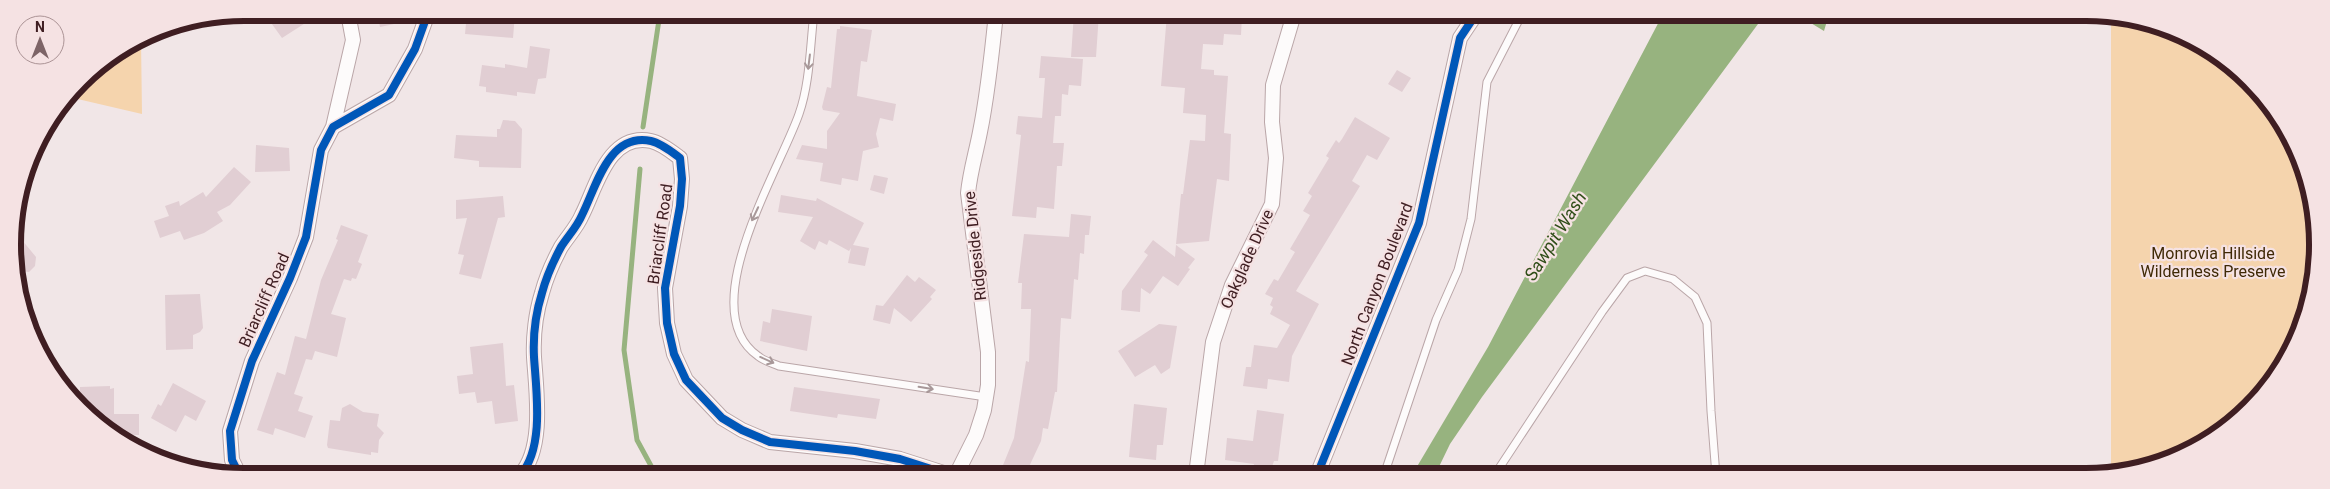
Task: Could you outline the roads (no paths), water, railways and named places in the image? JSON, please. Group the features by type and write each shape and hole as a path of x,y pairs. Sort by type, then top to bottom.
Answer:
{"street":[{"name":"Briarcliff Road","path":"231,467 230,431 252,360 290,278 306,236 321,150 333,127 353,40 349,21"},
{"path":"333,127 389,95 416,49 425,21"},
{"name":"Ridgeside Drive","path":"960,468 976,435 986,398 988,352 968,193 970,170 980,133 992,63 995,21"},
{"name":"Oakglade Drive","path":"1197,468 1213,342 1232,284 1272,204 1276,158 1272,122 1273,85 1292,21"},
{"name":"North Canyon Boulevard","path":"1320,468 1419,223 1460,38 1471,21"},
{"name":"Briarcliff Road","path":"525,468 532,449 538,413 534,355 542,292 561,248 582,216 596,183 613,154 632,143 651,141 680,158 680,206 665,288 667,323 674,354 686,380 722,418 742,430 770,442 855,451 900,459 928,468"}],"lane":[{"path":"813,21 800,111 791,138 747,231 740,257 734,294 737,324 743,341 758,356 779,366 986,398"},
{"path":"1386,468 1436,320 1458,270 1471,219 1487,82 1518,21"},
{"path":"1499,468 1602,312 1628,278 1645,271 1672,279 1695,297 1707,323 1715,468"}],"water":[{"name":"Sawpit Wash","path":"1659,21 1753,21 1758,24 1482,397 1450,444 1438,468 1416,468 1488,347"},
{"path":"1808,21 1827,21 1824,31"}],"waterway":[{"path":"643,127 659,21"},
{"path":"640,169 624,350 637,440 652,468"}],"park label":[{"name":"Monrovia Hillside Wilderness Preserve","path":"2213,262"}]}
